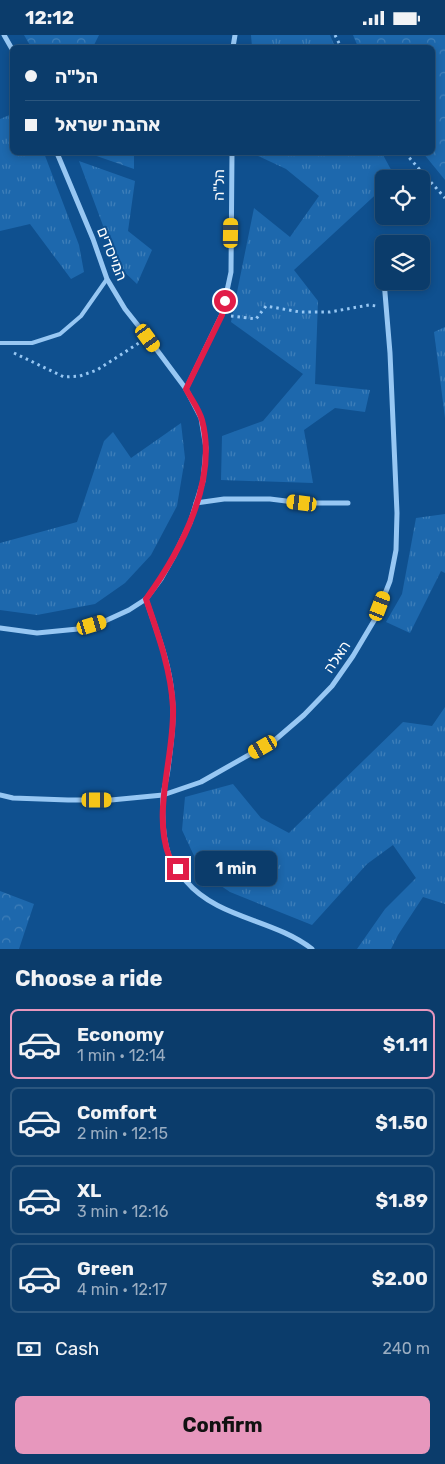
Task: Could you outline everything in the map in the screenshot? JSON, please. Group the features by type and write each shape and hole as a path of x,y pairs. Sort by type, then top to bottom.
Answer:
{"street":[{"name":"המייסדים","path":"58,155 93,239 106,279 125,309 186,389 201,418 206,448 203,481 190,523 161,579 146,599"},
{"name":"הל\"ה","path":"186,389 222,315 230,272 232,155"},
{"name":"האלה","path":"0,795 13,798 112,800 163,795 201,782 275,740 304,715 332,686 354,656 375,619 390,581 396,550 397,513 390,353 385,290"},
{"path":"196,503 224,499 270,499 302,503 348,503"},
{"path":"0,628 37,633 78,629 105,621 129,610 146,599 167,664 172,693 173,720 163,795 164,833 170,857 186,881 202,895 221,907 287,934 312,949"}],"lane":[{"path":"0,343 32,343 60,333 81,316 106,279"}],"path":[{"path":"407,155 445,198"},
{"path":"222,315 256,319 266,306 300,312 330,312 370,305 386,307"},
{"path":"8,351 64,377 97,370 148,338"}],"green space":[{"path":"24,35 99,35 94,45 30,45"},
{"path":"251,35 330,35 334,45 252,45"},
{"path":"353,35 445,35 445,180 425,155 435,155 435,45 357,45"},
{"path":"10,115 10,155 45,155 79,245 84,272 71,279 30,224 0,231 0,119"},
{"path":"94,155 134,155 134,169"},
{"path":"256,155 383,155 391,170 375,170 375,195 294,270 318,301 315,384 370,390 365,412 335,408 304,430 313,483 221,480 222,436 263,421 303,374 231,322 254,208 290,237 319,196 286,169"},
{"path":"79,161 135,181 128,231 152,250 137,284 118,266"},
{"path":"445,327 445,418 434,332"},
{"path":"181,423 185,458 177,506 151,555 125,583 95,604 37,615 0,610 0,543 77,522 104,441 113,432 131,458"},
{"path":"445,514 445,573 441,571 410,633 386,622 402,594 416,518"},
{"path":"445,707 445,904 423,897 391,949 357,949 385,909 416,878 393,845 367,864 312,925 230,892 202,873 182,830 185,797 233,784 261,818 289,833 403,722 432,726"},
{"path":"0,891 34,904 19,949 0,949"}],"route":[{"path":"178,869 170,857 164,833 163,795 168,771 173,720 172,693 167,664 146,599 161,579 190,523 203,481 206,448 201,418 186,389 222,315 225,301"}]}
